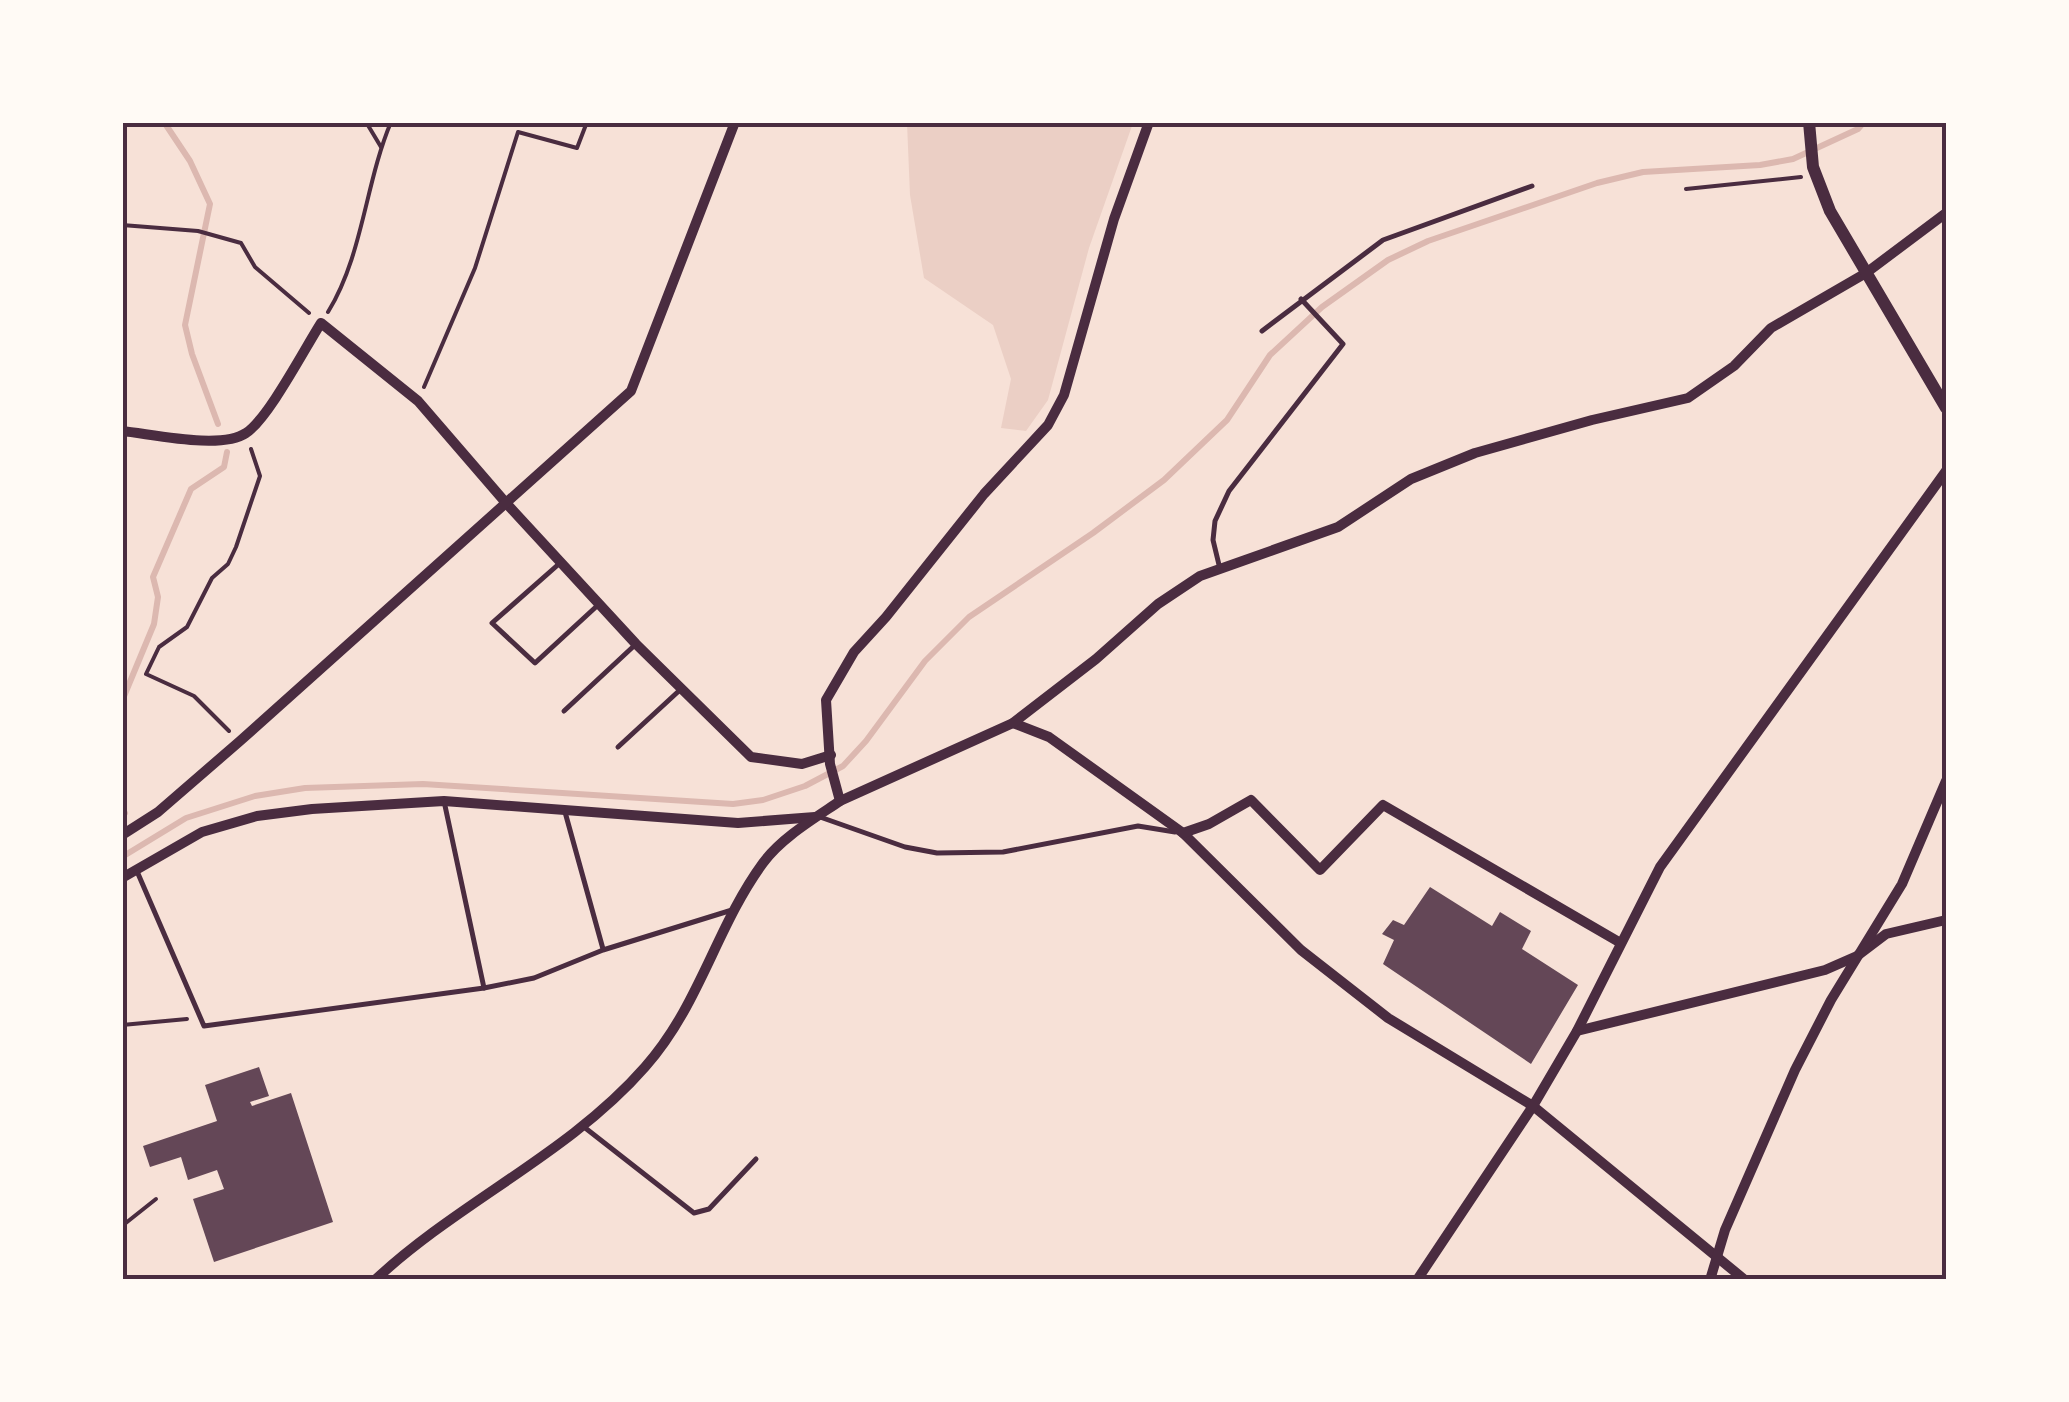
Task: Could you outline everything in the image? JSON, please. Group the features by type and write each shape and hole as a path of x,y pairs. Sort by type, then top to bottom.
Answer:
{"street":[{"path":"122,836 158,812 240,741 631,392 735,122"},
{"path":"840,801 830,760 826,700 854,652 984,494 1048,425 1064,396 1114,219 1149,122"},
{"path":"1809,122 1814,171 1830,211 1946,408"},
{"path":"375,1280 406,1251 582,1126 644,1068 691,1004 735,910 764,860 816,816 840,801 1013,724 1158,604 1200,576 1338,527 1411,479 1476,453 1688,398 1734,366 1771,328 1866,272 1939,222 1946,213"},
{"path":"122,430 211,440 246,434 264,413 321,323 418,401 506,504 636,644 751,757 802,764 830,760"},
{"path":"1417,1280 1533,1106 1660,867 1946,471"},
{"path":"1013,724 1049,737 1183,833 1301,950 1388,1018 1533,1106 1745,1280"},
{"path":"1710,1280 1725,1230 1794,1070 1902,884 1946,781"},
{"path":"1183,833 1209,824 1251,800 1320,870 1383,805 1619,942"},
{"path":"122,878 202,832 257,816 312,808 444,802 738,823 816,816"},
{"path":"1576,1030 1825,970 1857,956 1886,934 1946,920"}],"lane":[{"path":"1262,331 1383,240 1532,186"},
{"path":"1220,569 1213,540 1215,521 1229,491 1343,344 1300,299"},
{"path":"562,561 492,622 535,663 600,604"},
{"path":"564,711 636,644"},
{"path":"618,746 681,688"},
{"path":"444,802 484,988"},
{"path":"566,812 603,950"},
{"path":"816,816 905,847 937,853 1003,852 1138,826 1183,833"},
{"path":"136,869 204,1026 534,978 603,950 735,910"},
{"path":"582,1126 694,1213 710,1209 756,1159"}],"path":[{"path":"366,122 381,147"},
{"path":"122,224 198,231 241,243 254,267 321,323 337,297 391,122"},
{"path":"418,401 475,268 518,132 577,148 587,122"},
{"path":"1686,188 1814,171"},
{"path":"240,741 194,696 146,674 159,647 187,627 212,578 228,564 236,547 260,476 246,434"},
{"path":"122,1025 200,1018"},
{"path":"122,1226 156,1199"}],"shaded area":[{"path":"907,123 1133,123 1089,248 1048,400 1026,431 1001,428 1011,379 993,325 924,278 910,195"}],"building":[{"path":"1430,887 1492,926 1500,912 1531,931 1522,949 1578,985 1531,1064 1383,964 1394,940 1382,934 1393,920 1404,925"},
{"path":"259,1067 269,1096 250,1102 252,1106 291,1093 333,1222 214,1262 193,1199 224,1189 217,1170 188,1180 181,1157 150,1167 143,1146 217,1121 205,1085"}],"waterway":[{"path":"164,122 190,161 210,204 185,325 218,424"},
{"path":"122,857 186,818 255,796 305,788 423,784 733,804 763,800 805,786 843,766 925,661 969,617 1164,480 1227,420 1270,355 1322,307 1388,260 1428,241 1597,183 1643,172 1760,165 1793,159 1858,129 1864,122"},
{"path":"122,701 154,624 158,597 153,577 191,489 224,467 227,452"},
{"path":"122,809 125,813"}]}
